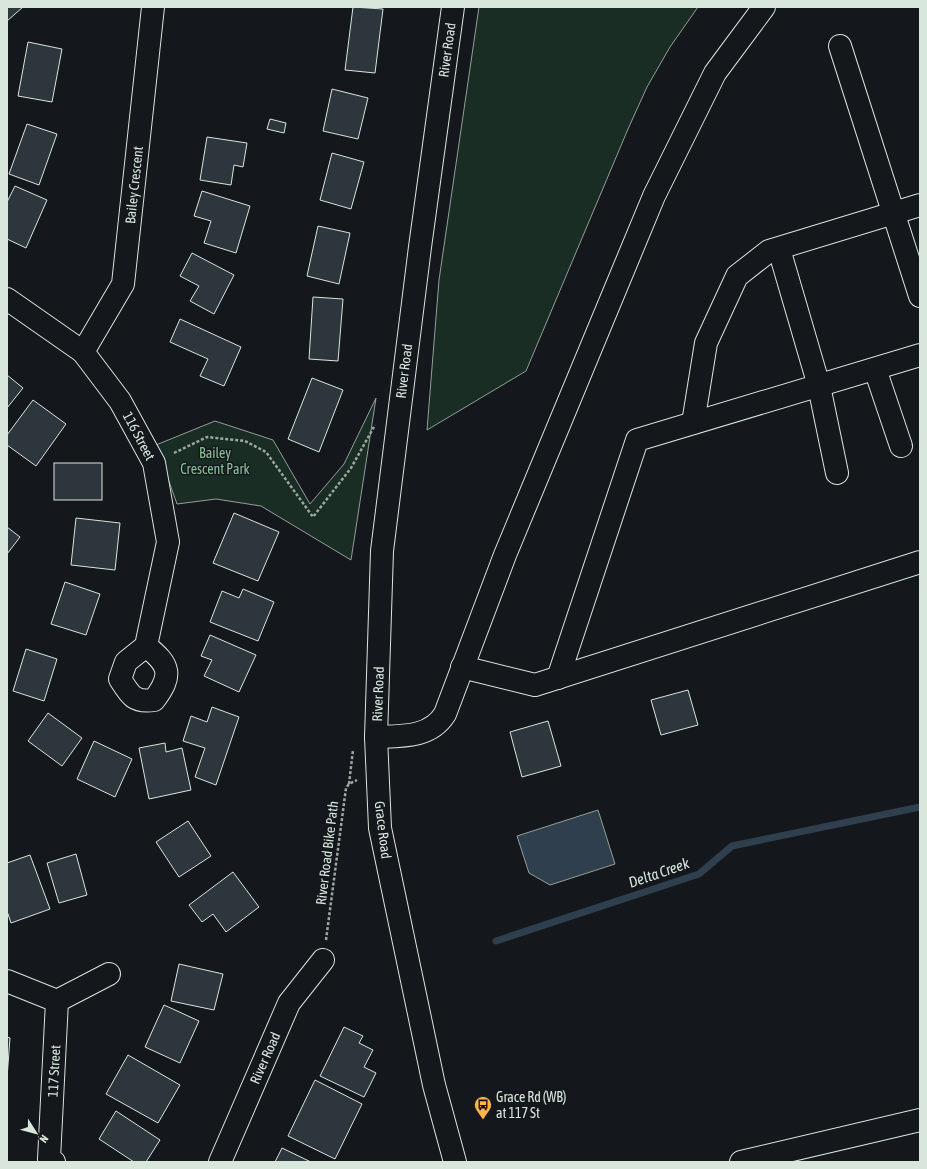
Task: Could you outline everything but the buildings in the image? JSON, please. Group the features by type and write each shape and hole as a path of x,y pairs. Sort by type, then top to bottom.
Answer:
{"street":[{"name":"Bailey Crescent","path":"83,352 123,284 153,7"},
{"name":"River Road","path":"376,737 382,551 420,247 453,7"},
{"path":"376,737 423,733 439,723 445,714 505,555 654,196 715,73 764,7"},
{"path":"840,46 920,296"},
{"path":"693,423 706,343 737,276 769,251 920,205"},
{"path":"779,249 819,386 837,473"},
{"name":"116 Street","path":"7,299 83,352 120,401 154,463 168,542 146,646"},
{"path":"558,678 637,440 920,355"},
{"path":"875,369 901,446"},
{"path":"462,667 535,685 920,562"},
{"name":"Grace Road","path":"376,737 380,828 434,1085 455,1162"},
{"name":"River Road","path":"220,1162 289,1003 323,960"},
{"path":"7,981 57,1001 108,974"},
{"name":"117 Street","path":"54,1162 49,1159 57,1001"},
{"path":"741,1162 920,1120"}],"path":[{"path":"181,450 207,437 245,441 266,452 312,517 351,468 376,423"},
{"name":"River Road Bike Path","path":"328,926 346,788 349,784"}],"green space":[{"path":"479,7 698,7 670,47 647,87 526,371 427,430 439,280"},
{"name":"Bailey Crescent Park","path":"376,398 351,560 261,506 216,499 177,504 156,445 215,421 273,440 310,504 344,464"}],"water":[{"path":"598,810 615,864 550,885 529,873 517,836"}],"waterway":[{"name":"Delta Creek","path":"496,941 699,874 732,846 920,807"}],"place":[{"name":"Grace Rd (WB) at 117 St","path":"483,1120"}]}
